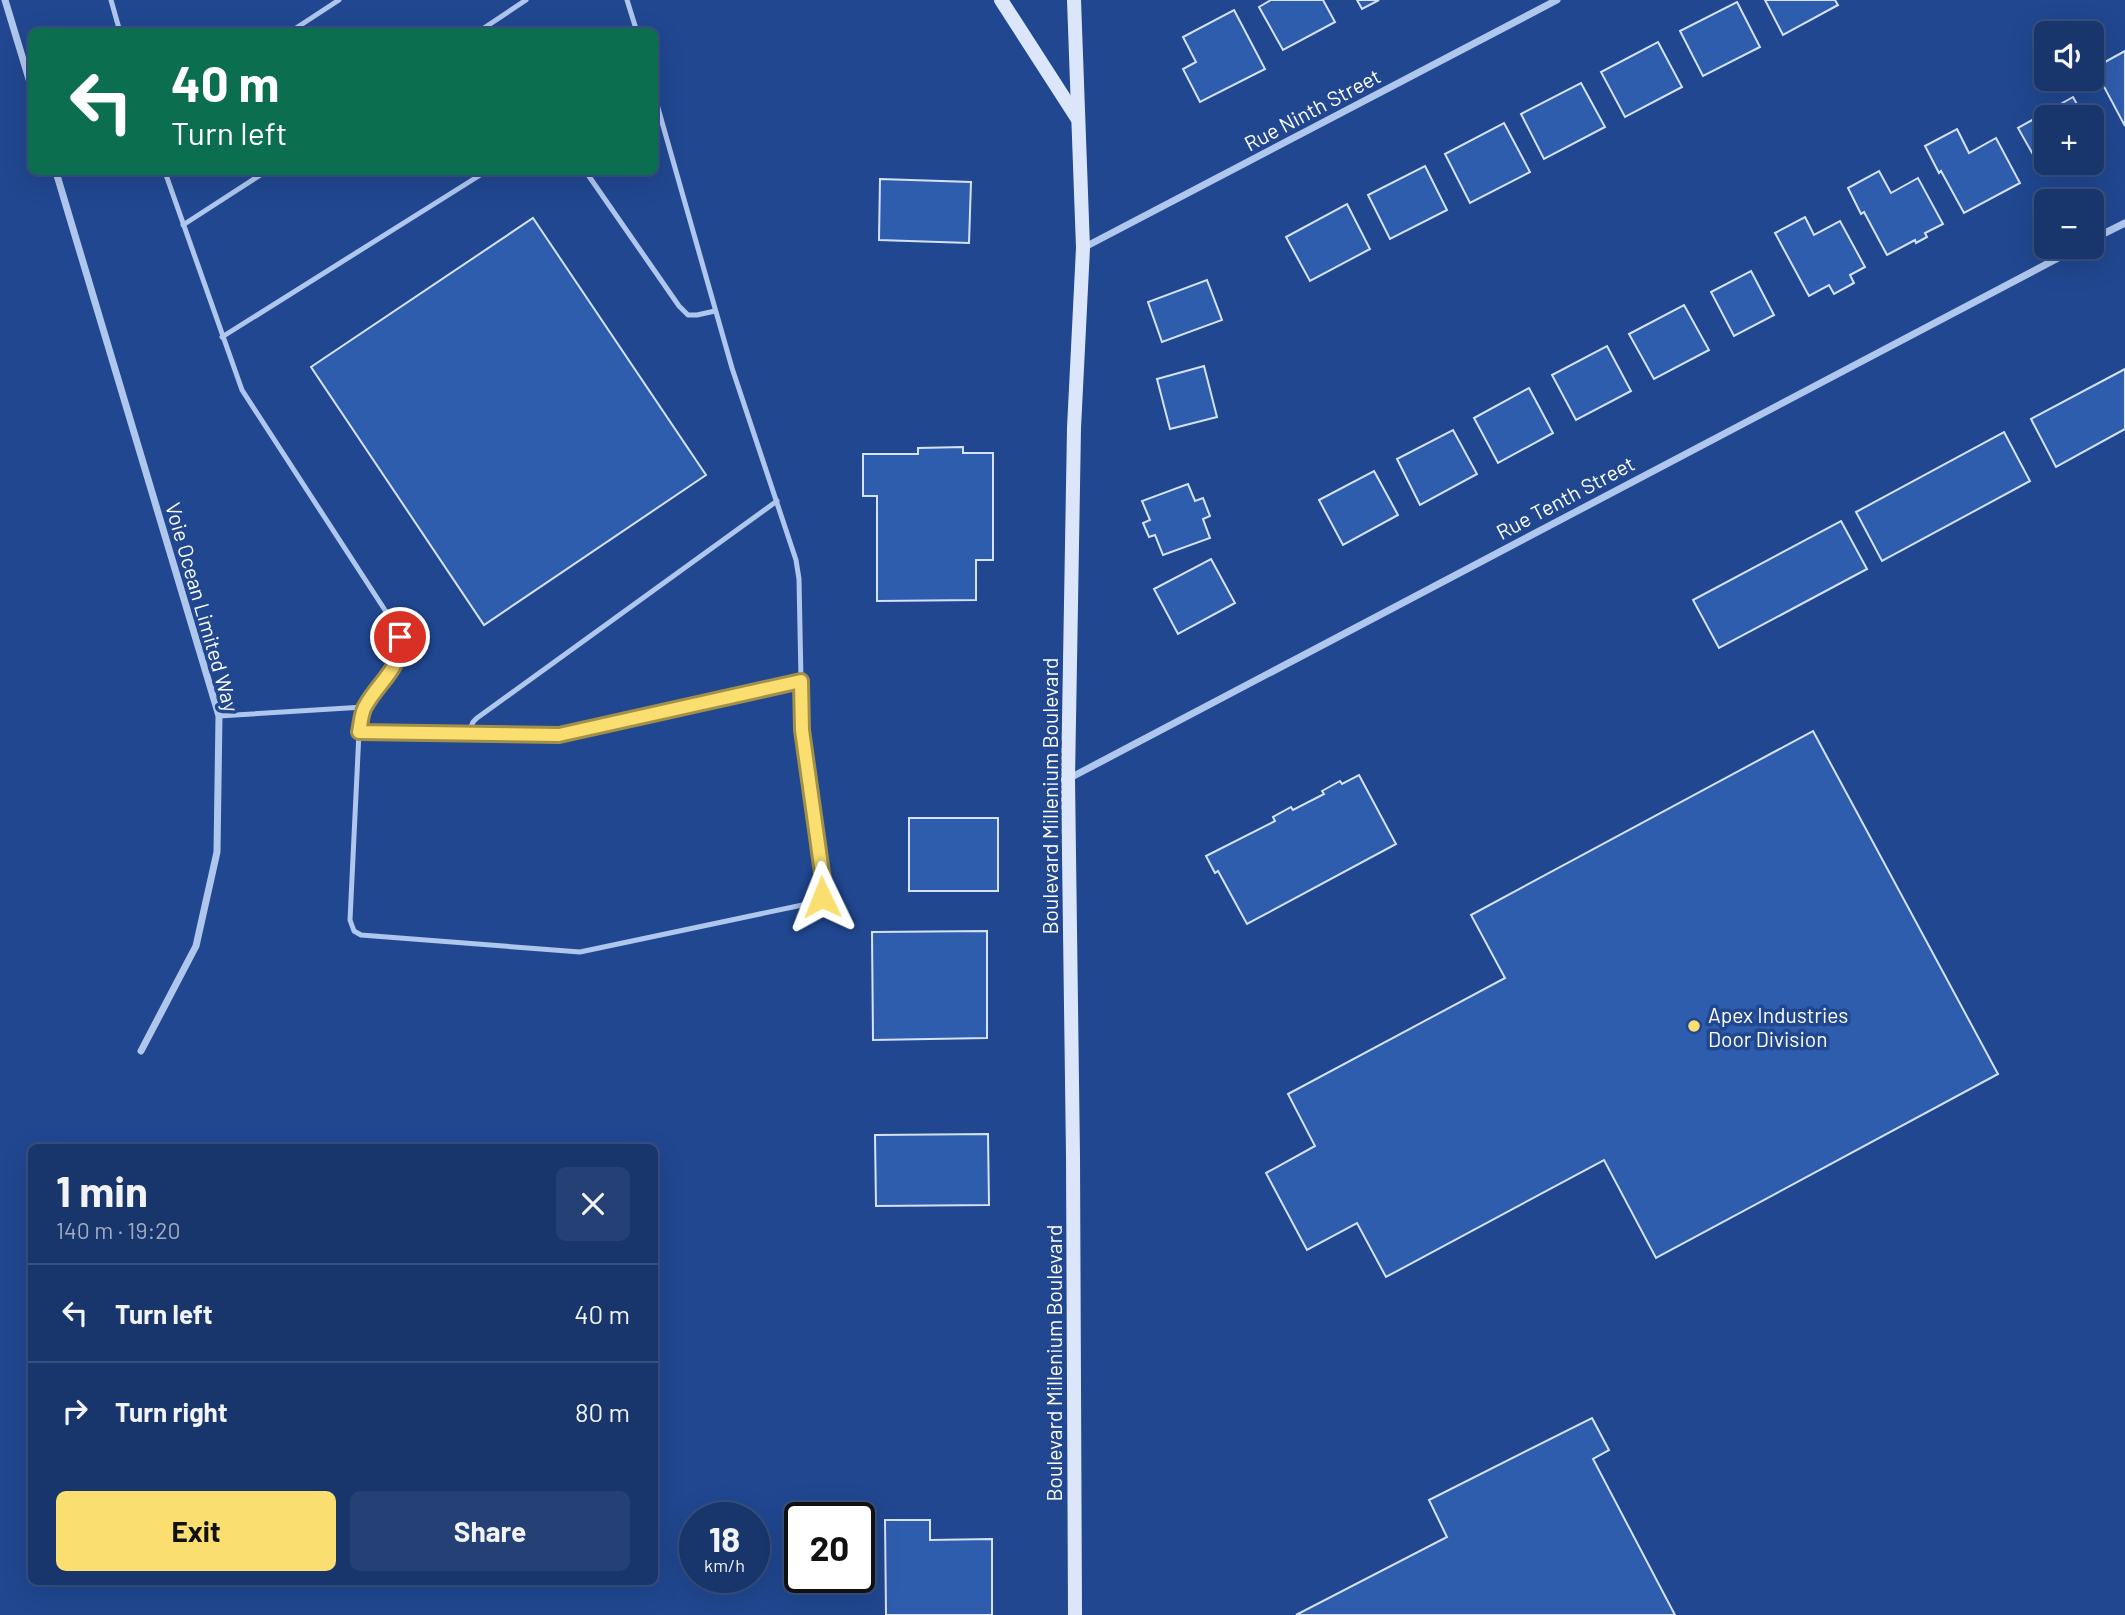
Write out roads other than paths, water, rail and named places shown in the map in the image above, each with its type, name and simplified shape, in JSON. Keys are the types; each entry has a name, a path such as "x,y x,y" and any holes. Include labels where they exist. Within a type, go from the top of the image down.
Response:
{"main road":[{"path":"1001,0 1078,119"},
{"name":"Boulevard Millenium Boulevard","path":"1074,0 1083,248 1074,428 1068,779 1075,1615"}],"street":[{"path":"5,0 28,76"},
{"name":"Rue Ninth Street","path":"1083,248 1557,0"},
{"name":"Voie Ocean Limited Way","path":"57,175 219,716 218,852 196,946 141,1051"},
{"path":"2104,234 2125,223"},
{"name":"Rue Tenth Street","path":"1068,779 2056,259"}],"lane":[{"path":"111,0 119,28"},
{"path":"296,28 339,0"},
{"path":"484,28 526,0"},
{"path":"627,0 636,28"},
{"path":"166,175 242,390 400,637 400,648 394,667 364,707 359,732 350,920 354,931 361,935 580,952 812,903 822,897 824,887 802,730 799,579 796,560 732,368 658,108"},
{"path":"183,225 260,175"},
{"path":"222,337 480,175"},
{"path":"588,175 679,306 688,315 715,311"},
{"path":"468,734 477,718 777,501"},
{"path":"359,732 547,736 569,734 801,681"},
{"path":"219,716 364,707"}],"place":[{"name":"Apex Industries Door Division","path":"1694,1026"}]}
